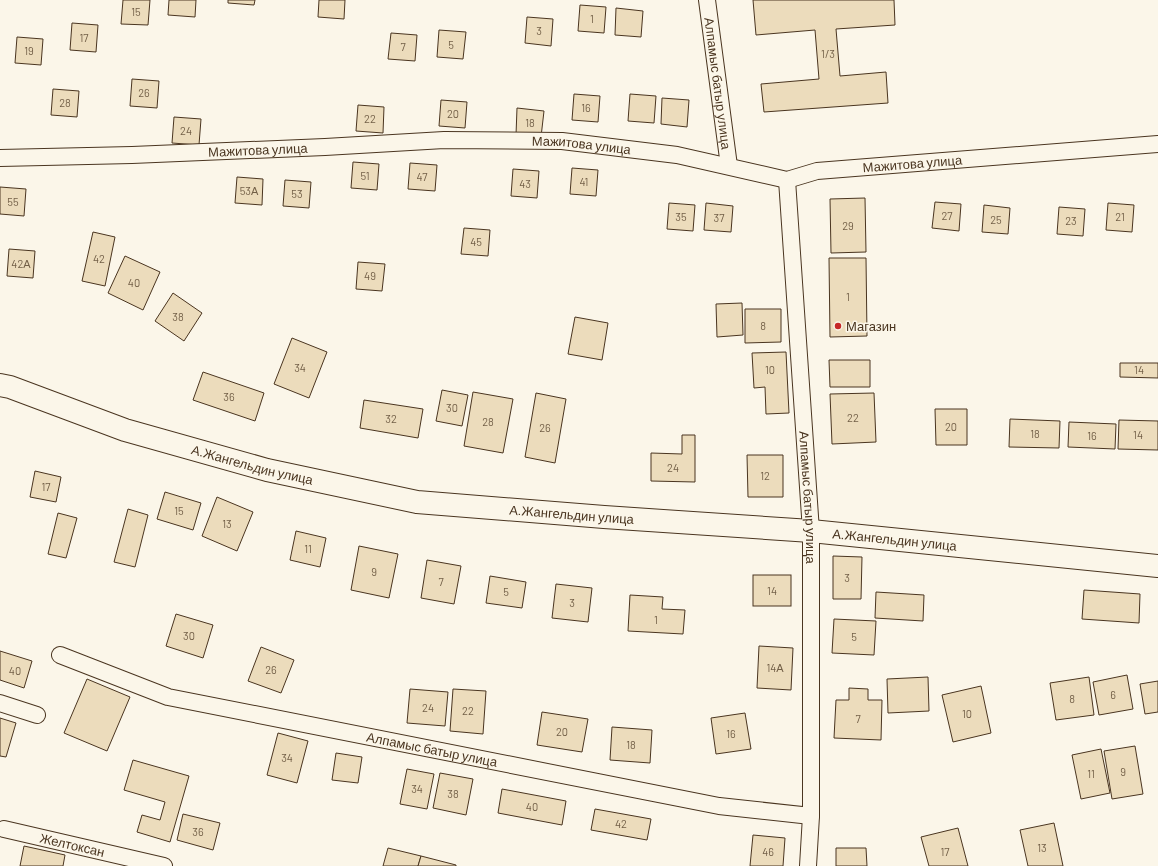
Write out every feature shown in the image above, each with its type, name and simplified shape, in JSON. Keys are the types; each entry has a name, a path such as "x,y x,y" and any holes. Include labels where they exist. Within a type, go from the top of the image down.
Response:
{"street":[{"name":"Алпамыс батыр улица","path":"707,0 728,166"},
{"name":"Мажитова улица","path":"0,158 155,154 444,140 555,141 677,155 787,180 817,171 1158,144"},
{"name":"Алпамыс батыр улица","path":"787,180 811,531 811,816 808,866"},
{"name":"А.Жангельдин улица","path":"0,385 10,387 125,430 267,470 417,502 604,517 811,531 1158,566"},
{"name":"Алпамыс батыр улица","path":"60,655 168,697 719,806 811,816"},
{"path":"0,703 37,715"},
{"name":"Желтоксан","path":"4,829 164,866"}],"building":[{"path":"123,0 150,0 148,25 121,24"},
{"path":"169,0 196,0 195,17 168,15"},
{"path":"228,0 255,0 254,5 228,3"},
{"path":"319,0 345,0 344,19 318,17"},
{"path":"753,0 894,0 895,25 836,29 840,76 886,72 888,103 764,112 761,84 819,79 815,30 756,35"},
{"path":"580,5 606,7 604,33 578,31"},
{"path":"616,8 643,11 641,37 615,35"},
{"path":"527,17 553,19 551,46 525,43"},
{"path":"72,23 98,25 96,52 70,50"},
{"path":"439,30 466,32 463,59 437,57"},
{"path":"391,33 417,35 415,61 388,59"},
{"path":"17,37 43,39 41,65 15,63"},
{"path":"132,79 159,81 157,108 130,106"},
{"path":"53,89 79,91 77,117 51,115"},
{"path":"574,94 600,96 598,122 572,120"},
{"path":"630,94 656,96 654,123 628,121"},
{"path":"662,98 689,100 687,127 661,124"},
{"path":"441,100 467,102 465,128 439,126"},
{"path":"358,105 384,107 383,133 356,131"},
{"path":"517,108 544,111 541,137 516,135"},
{"path":"174,117 201,119 199,145 172,143"},
{"path":"353,162 379,164 377,190 351,188"},
{"path":"410,163 437,165 435,191 408,189"},
{"path":"572,168 598,170 596,196 570,194"},
{"path":"513,169 539,171 537,198 511,196"},
{"path":"237,177 263,179 262,205 235,203"},
{"path":"285,180 311,182 309,208 283,206"},
{"path":"0,187 26,189 24,216 0,214"},
{"path":"865,198 866,252 831,253 830,199"},
{"path":"935,202 961,204 959,231 932,228"},
{"path":"669,203 695,205 693,231 667,229"},
{"path":"706,203 733,206 731,232 704,230"},
{"path":"1108,203 1134,205 1132,232 1106,230"},
{"path":"984,205 1010,208 1008,234 982,232"},
{"path":"1059,207 1085,209 1083,236 1057,234"},
{"path":"464,228 490,230 488,256 461,254"},
{"path":"93,232 115,237 105,286 82,281"},
{"path":"9,249 35,251 33,278 7,276"},
{"path":"125,256 160,272 143,310 108,293"},
{"path":"829,258 866,258 867,336 830,337"},
{"path":"358,262 385,264 382,291 356,289"},
{"path":"173,293 202,313 184,341 155,321"},
{"path":"742,303 743,335 717,337 716,304"},
{"path":"745,309 781,309 781,342 745,343"},
{"path":"575,317 608,323 602,360 568,354"},
{"path":"292,338 327,352 309,398 274,384"},
{"path":"786,352 789,413 766,414 765,387 754,388 752,353"},
{"path":"829,360 870,360 870,387 830,387"},
{"path":"1120,363 1158,363 1158,378 1120,377"},
{"path":"203,372 264,393 255,421 193,400"},
{"path":"442,390 468,395 462,426 436,421"},
{"path":"473,392 513,399 503,453 464,446"},
{"path":"536,393 566,399 555,463 525,457"},
{"path":"874,393 876,442 832,444 830,394"},
{"path":"364,400 423,409 418,438 360,428"},
{"path":"935,409 967,409 967,445 936,445"},
{"path":"1010,419 1060,421 1059,448 1009,447"},
{"path":"1119,420 1158,421 1158,450 1118,449"},
{"path":"1069,422 1116,424 1115,449 1068,447"},
{"path":"682,435 695,435 695,482 651,481 651,453 682,454"},
{"path":"747,455 783,455 783,497 748,497"},
{"path":"35,471 61,477 56,502 30,497"},
{"path":"165,492 201,503 193,530 157,519"},
{"path":"217,497 253,512 237,551 202,536"},
{"path":"128,509 148,515 135,567 114,562"},
{"path":"58,513 77,518 66,558 48,554"},
{"path":"296,531 326,538 320,567 290,560"},
{"path":"359,546 398,554 389,598 351,590"},
{"path":"833,556 862,557 861,599 833,599"},
{"path":"427,560 461,566 454,604 421,598"},
{"path":"753,575 791,575 791,606 753,606"},
{"path":"490,576 526,582 522,608 486,603"},
{"path":"556,584 592,588 588,622 552,618"},
{"path":"1084,590 1140,594 1139,623 1082,619"},
{"path":"876,592 924,595 923,621 875,618"},
{"path":"630,595 663,597 662,609 685,610 683,634 628,631"},
{"path":"176,614 213,625 203,658 166,646"},
{"path":"834,619 876,621 874,655 832,653"},
{"path":"759,646 793,648 791,690 757,688"},
{"path":"261,647 294,660 281,693 248,681"},
{"path":"0,651 32,661 24,688 0,680"},
{"path":"1127,675 1133,709 1099,715 1093,682"},
{"path":"928,677 929,711 888,713 887,679"},
{"path":"1089,677 1094,715 1056,720 1050,683"},
{"path":"87,679 130,697 107,751 64,733"},
{"path":"1158,681 1158,712 1145,714 1140,684"},
{"path":"981,686 991,733 953,742 942,695"},
{"path":"849,688 868,689 868,700 882,700 881,740 834,738 836,700 849,700"},
{"path":"410,689 448,692 445,726 407,723"},
{"path":"453,689 486,691 483,734 450,731"},
{"path":"542,712 588,719 582,752 537,745"},
{"path":"745,713 751,749 716,754 711,718"},
{"path":"0,718 16,723 6,757 0,756"},
{"path":"612,727 652,730 650,763 610,760"},
{"path":"278,733 308,741 297,783 267,775"},
{"path":"1135,746 1143,794 1112,799 1104,751"},
{"path":"1101,749 1110,793 1081,799 1072,755"},
{"path":"336,753 362,757 358,783 332,780"},
{"path":"133,760 189,776 170,842 137,832 142,815 160,820 165,802 124,790"},
{"path":"407,769 434,774 427,809 400,804"},
{"path":"440,773 473,779 466,815 433,808"},
{"path":"502,789 566,801 562,825 498,813"},
{"path":"595,809 651,819 647,840 591,830"},
{"path":"183,814 220,823 213,850 177,840"},
{"path":"1054,823 1063,866 1028,866 1020,830"},
{"path":"958,828 968,866 929,866 921,837"},
{"path":"753,835 785,838 783,866 750,866"},
{"path":"24,846 65,855 63,866 20,866"},
{"path":"388,848 421,856 418,866 383,866"},
{"path":"836,848 866,848 867,866 836,866"},
{"path":"421,856 456,865 456,866 418,866"}],"place":[{"name":"Магазин","path":"838,326"}]}
